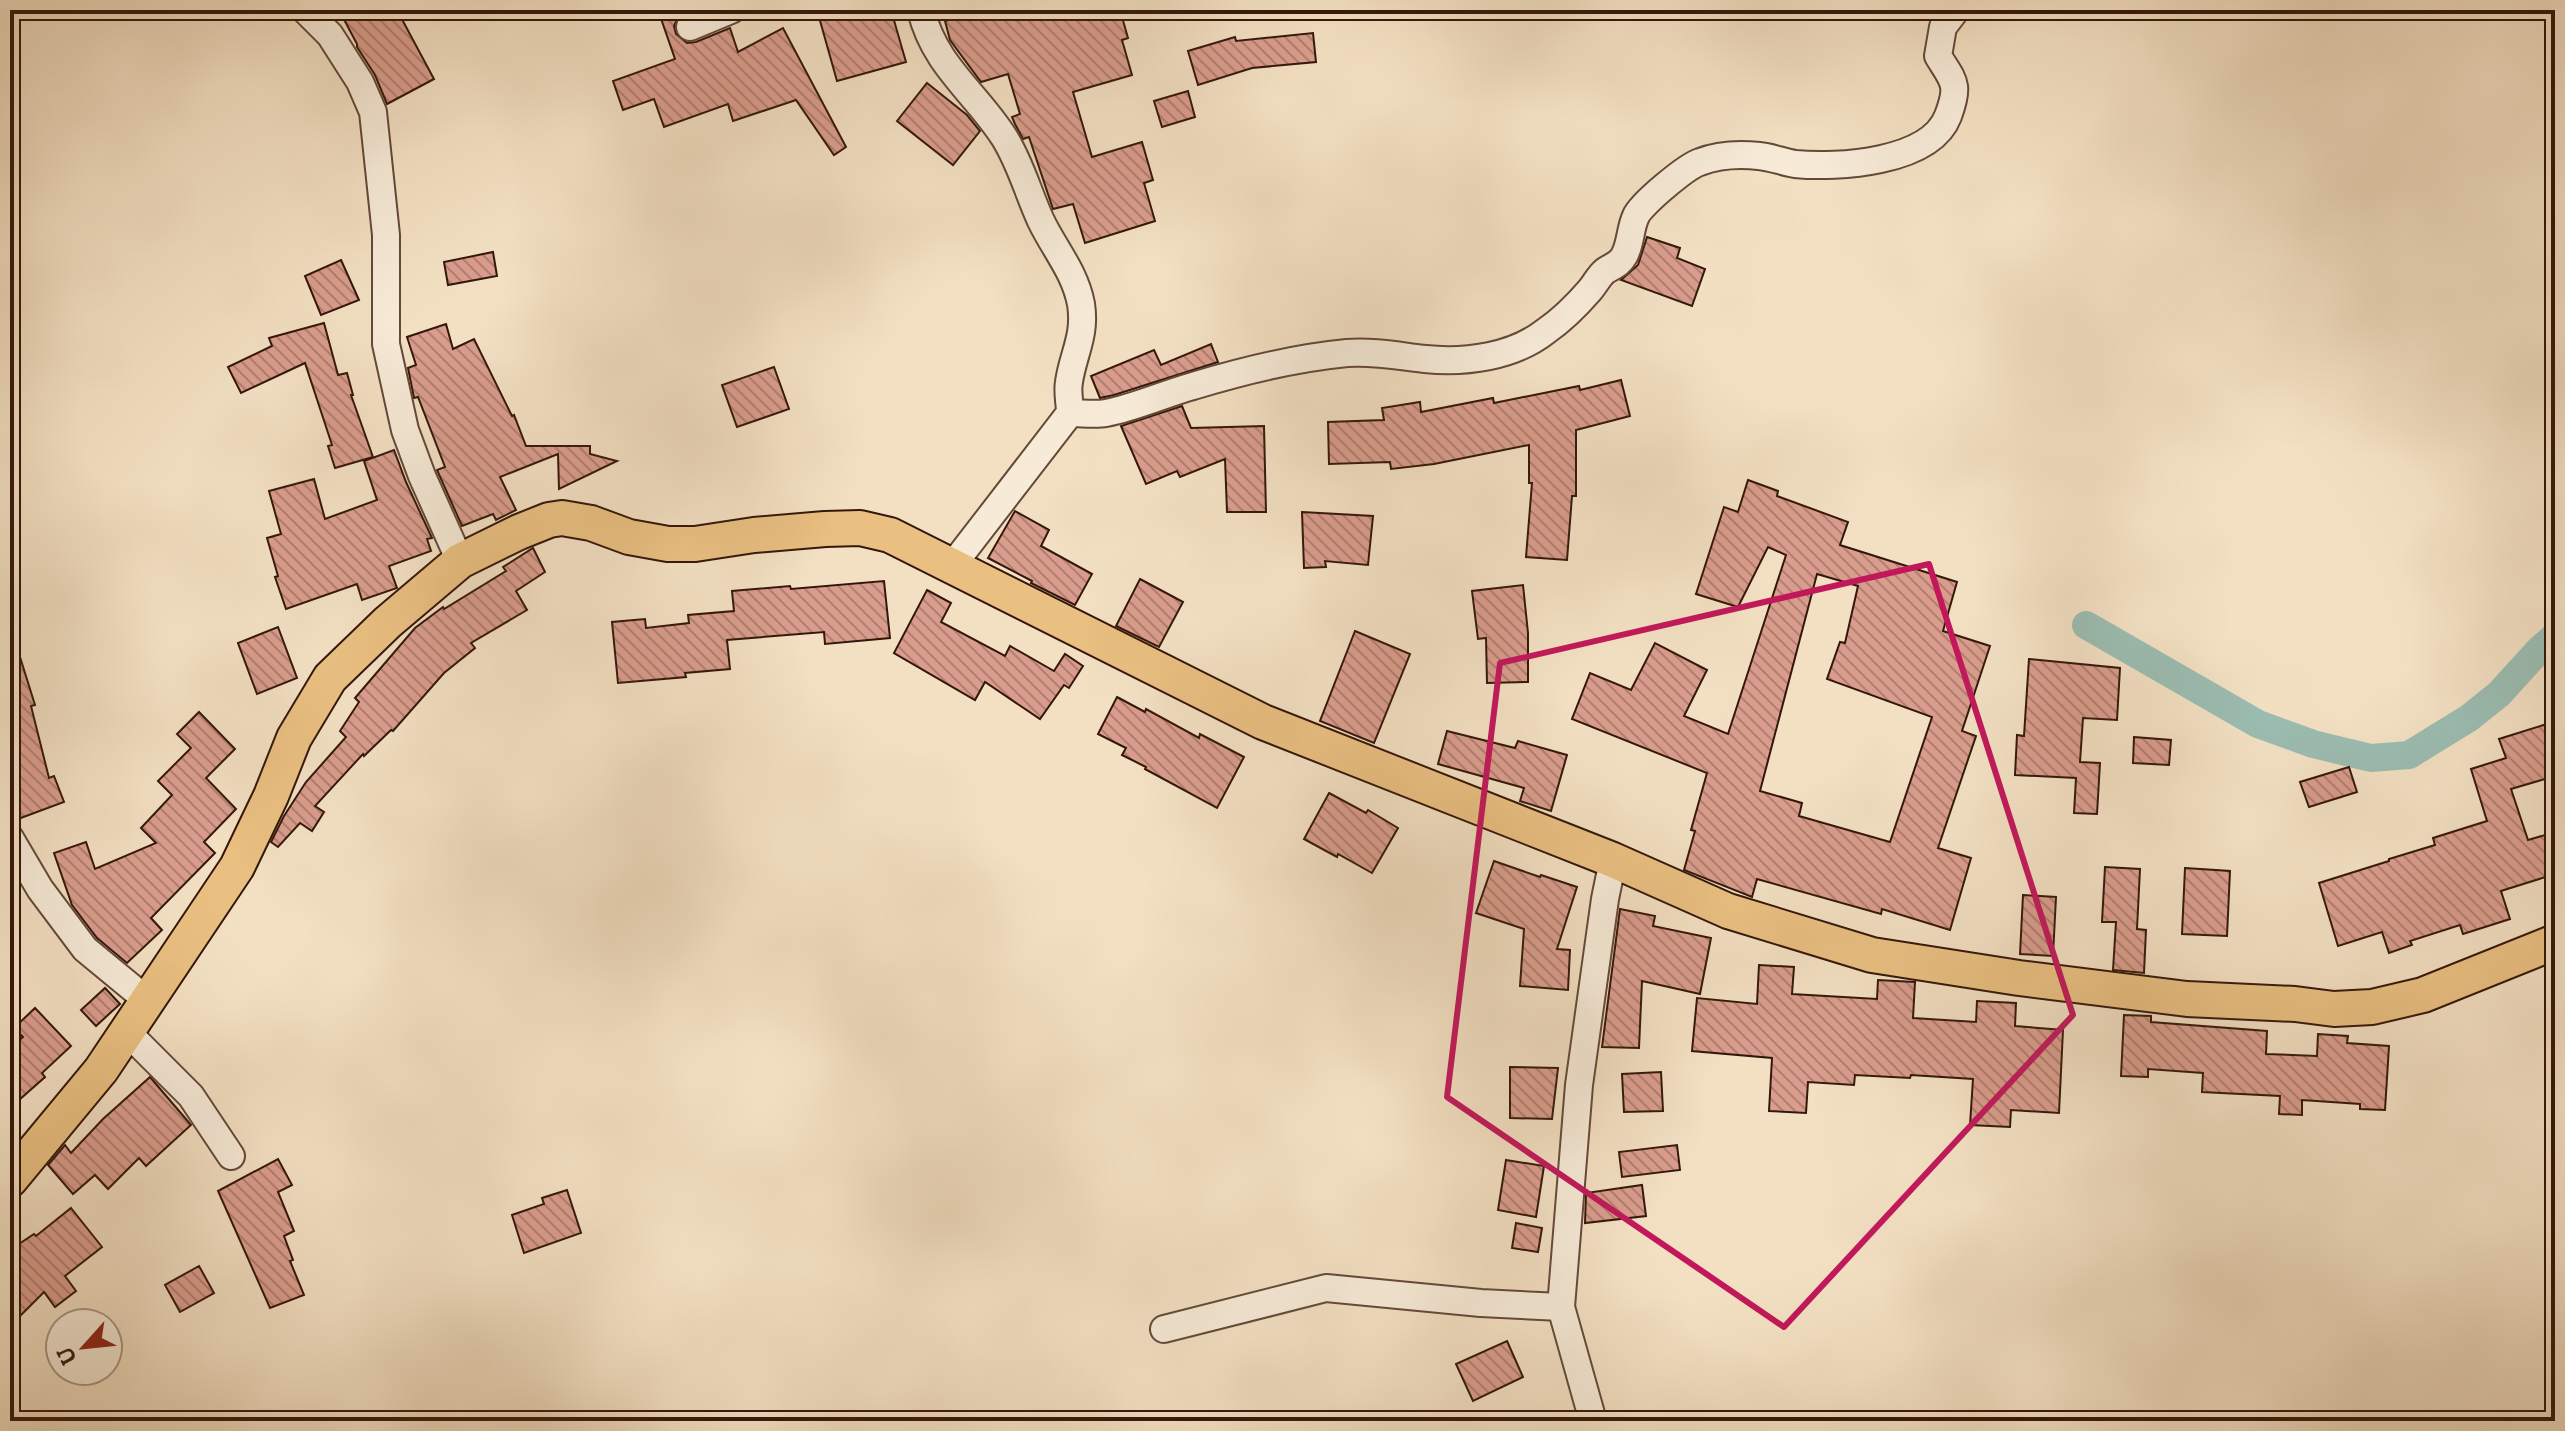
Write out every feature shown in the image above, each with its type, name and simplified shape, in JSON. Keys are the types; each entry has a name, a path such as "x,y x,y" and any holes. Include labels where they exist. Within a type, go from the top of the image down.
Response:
{"main road":[{"path":"10,1180 128,1033 237,867 271,796 294,738 330,678 388,622 460,561 519,532 562,518 591,523 629,537 668,544 860,528 890,535 1263,722 1613,860 1728,911 1872,955 2019,978 2187,999 2334,1009 2372,1007 2423,995 2555,942"}],"street":[{"path":"305,10 330,35 360,82 373,112 386,235 386,344 405,430 460,561"},
{"path":"690,27 731,10"},
{"path":"921,10 933,46 1003,136 1026,178 1041,222 1071,270 1081,305 1081,341 1069,383 1070,413 952,566"},
{"path":"1070,413 1104,413 1234,374 1346,353 1476,359 1523,346 1569,312 1605,271 1616,265 1624,256 1636,215 1644,204 1700,161 1735,155 1762,156 1798,164 1862,163 1899,153 1933,138 1946,121 1955,90 1951,73 1938,56 1943,27 1956,10"},
{"path":"10,838 40,889 85,949 148,1001"},
{"path":"1593,1421 1561,1307 1579,1085 1613,860"},
{"path":"128,1033 191,1096 231,1156"},
{"path":"1164,1329 1326,1288 1481,1303 1561,1307"}],"highlighted area":[{"path":"1929,564 2073,1015 1784,1327 1447,1097 1500,663"}],"building":[{"path":"339,10 397,10 434,79 387,104 375,75"},
{"path":"658,10 689,10 678,17 674,26 676,34 687,43 730,28 738,52 783,28 846,147 834,155 796,100 733,121 728,104 664,127 654,99 623,110 613,81 675,59"},
{"path":"817,10 891,10 906,62 837,81"},
{"path":"981,10 1120,10 1128,38 1122,40 1132,75 1073,92 1092,157 1142,142 1153,180 1144,183 1155,221 1085,243 1073,204 1053,209 1029,137 1023,139 1012,117 1020,114 1008,74 981,82 950,40 945,21"},
{"path":"1313,33 1316,62 1252,68 1198,85 1188,51 1235,37 1236,41"},
{"path":"927,83 967,115 980,131 953,165 897,121"},
{"path":"1188,91 1195,117 1162,127 1154,101"},
{"path":"1647,237 1680,248 1677,258 1705,269 1692,306 1621,280 1638,265"},
{"path":"493,252 497,276 448,285 444,262"},
{"path":"341,260 359,300 321,315 305,276"},
{"path":"324,323 338,375 347,373 351,395 373,457 335,468 328,446 332,445 305,363 241,393 228,367 272,346 269,338"},
{"path":"446,324 453,349 474,339 514,415 526,446 590,446 590,454 617,461 559,489 558,454 500,477 516,510 496,520 493,514 462,526 437,470 445,467 418,397 414,398 408,368 416,365 407,337"},
{"path":"1211,344 1218,362 1114,395 1100,398 1091,376 1154,350 1161,365"},
{"path":"774,367 789,409 737,427 722,385"},
{"path":"1621,380 1630,416 1576,430 1576,496 1572,496 1567,560 1526,557 1532,483 1529,483 1529,445 1434,464 1391,469 1390,462 1329,464 1328,422 1384,420 1382,408 1420,402 1421,412 1493,398 1494,403 1579,386 1580,390"},
{"path":"1182,406 1191,428 1264,426 1266,512 1227,512 1225,459 1180,477 1177,471 1146,484 1121,426"},
{"path":"394,450 432,538 427,539 431,551 389,566 397,588 362,600 357,584 286,609 267,538 281,534 269,491 314,479 325,519 377,500 364,461"},
{"path":"1748,480 1778,491 1777,496 1848,522 1840,545 1957,582 1943,631 1990,646 1962,731 1976,736 1938,848 1971,858 1950,930 1882,909 1881,914 1757,879 1752,897 1684,870 1695,831 1691,830 1707,773 1572,719 1590,673 1631,690 1655,643 1707,670 1684,716 1728,734 1786,555 1768,547 1738,607 1696,594 1724,507 1738,512","holes":["1817,574 1858,586 1845,643 1840,642 1827,679 1932,717 1890,842 1799,816 1802,803 1760,791"]},
{"path":"1015,511 1049,530 1041,546 1092,574 1075,605 988,558"},
{"path":"1302,512 1373,516 1368,565 1325,561 1326,567 1304,568"},
{"path":"533,548 545,572 516,591 527,610 471,643 475,648 444,673 393,731 363,754 315,806 324,812 312,831 300,823 278,847 271,842 306,782 346,737 340,731 359,702 355,698 415,628 443,607 506,571 503,567"},
{"path":"1140,579 1183,602 1159,647 1116,626"},
{"path":"884,581 890,638 825,644 824,632 727,640 730,669 685,673 686,677 618,683 612,622 645,619 646,628 689,623 688,615 734,611 732,591"},
{"path":"1523,585 1528,633 1528,682 1487,683 1486,638 1478,639 1472,591"},
{"path":"927,590 951,603 941,622 1005,656 1010,646 1054,671 1065,654 1083,666 1069,688 1064,685 1040,719 985,682 975,700 894,653"},
{"path":"278,627 297,678 257,694 238,643"},
{"path":"1355,631 1410,654 1374,743 1320,721"},
{"path":"15,641 35,705 31,706 49,778 54,776 64,802 10,822 10,642"},
{"path":"2029,659 2120,668 2117,720 2083,718 2080,762 2100,763 2097,814 2074,813 2076,778 2015,775 2017,735 2024,736"},
{"path":"1117,697 1244,757 1217,808 1122,755 1126,748 1098,734"},
{"path":"199,712 235,749 206,778 236,809 204,842 215,853 151,918 162,930 127,963 97,938 72,905 54,853 86,842 95,869 156,843 141,828 172,795 158,781 191,748 177,734"},
{"path":"2550,723 2555,739 2555,776 2511,789 2528,840 2555,832 2555,874 2501,891 2510,919 2463,934 2460,925 2410,941 2412,945 2389,953 2382,932 2338,946 2319,883 2435,845 2433,838 2487,821 2471,769 2506,758 2499,739"},
{"path":"1447,731 1515,748 1518,741 1567,755 1551,811 1520,801 1524,788 1438,764"},
{"path":"2134,737 2171,740 2169,765 2133,763"},
{"path":"2349,767 2357,792 2309,807 2300,782"},
{"path":"1329,793 1366,813 1368,810 1398,828 1372,873 1304,839"},
{"path":"1494,861 1577,887 1557,949 1570,950 1568,990 1520,986 1524,929 1476,913"},
{"path":"2105,867 2140,869 2137,929 2146,930 2144,973 2113,970 2116,922 2102,922"},
{"path":"2185,868 2230,871 2227,936 2182,934"},
{"path":"2023,895 2056,897 2053,956 2020,954"},
{"path":"1620,909 1655,916 1653,926 1711,938 1700,994 1642,981 1639,1048 1602,1047"},
{"path":"1759,965 1794,967 1792,994 1877,999 1878,980 1915,982 1913,1018 1976,1022 1977,1001 2016,1003 2015,1026 2063,1030 2059,1113 2011,1110 2010,1127 1970,1125 1973,1079 1911,1075 1910,1078 1855,1075 1854,1085 1808,1082 1806,1113 1769,1111 1772,1058 1692,1051 1697,998 1757,1004"},
{"path":"105,988 120,1004 96,1026 81,1010"},
{"path":"35,1008 71,1046 42,1073 45,1077 10,1108 10,1048 23,1037 14,1028"},
{"path":"2124,1015 2151,1016 2151,1022 2267,1031 2266,1054 2317,1056 2318,1034 2348,1036 2347,1043 2389,1046 2385,1110 2360,1109 2360,1104 2302,1100 2302,1115 2279,1114 2280,1096 2202,1092 2203,1073 2148,1069 2148,1077 2121,1076"},
{"path":"1510,1067 1558,1068 1552,1119 1510,1118"},
{"path":"1661,1072 1663,1111 1624,1112 1622,1074"},
{"path":"150,1077 191,1125 146,1166 139,1158 108,1189 95,1175 73,1194 48,1165 65,1145 71,1153"},
{"path":"1677,1145 1680,1170 1622,1177 1619,1152"},
{"path":"278,1159 292,1185 278,1192 294,1231 284,1236 304,1295 270,1308 218,1191"},
{"path":"1506,1160 1544,1166 1536,1217 1498,1210"},
{"path":"1642,1185 1646,1216 1585,1223 1586,1193"},
{"path":"567,1190 581,1233 524,1253 512,1215 544,1204 542,1198"},
{"path":"71,1208 102,1247 65,1276 76,1291 55,1307 44,1292 10,1326 10,1250 34,1234 36,1236"},
{"path":"1516,1223 1542,1228 1538,1252 1512,1248"},
{"path":"199,1266 214,1293 180,1312 165,1285"},
{"path":"1507,1341 1523,1377 1473,1401 1456,1364"}],"waterway":[{"path":"2086,625 2258,724 2313,744 2371,758 2409,755 2469,718 2499,694 2555,636"}]}
